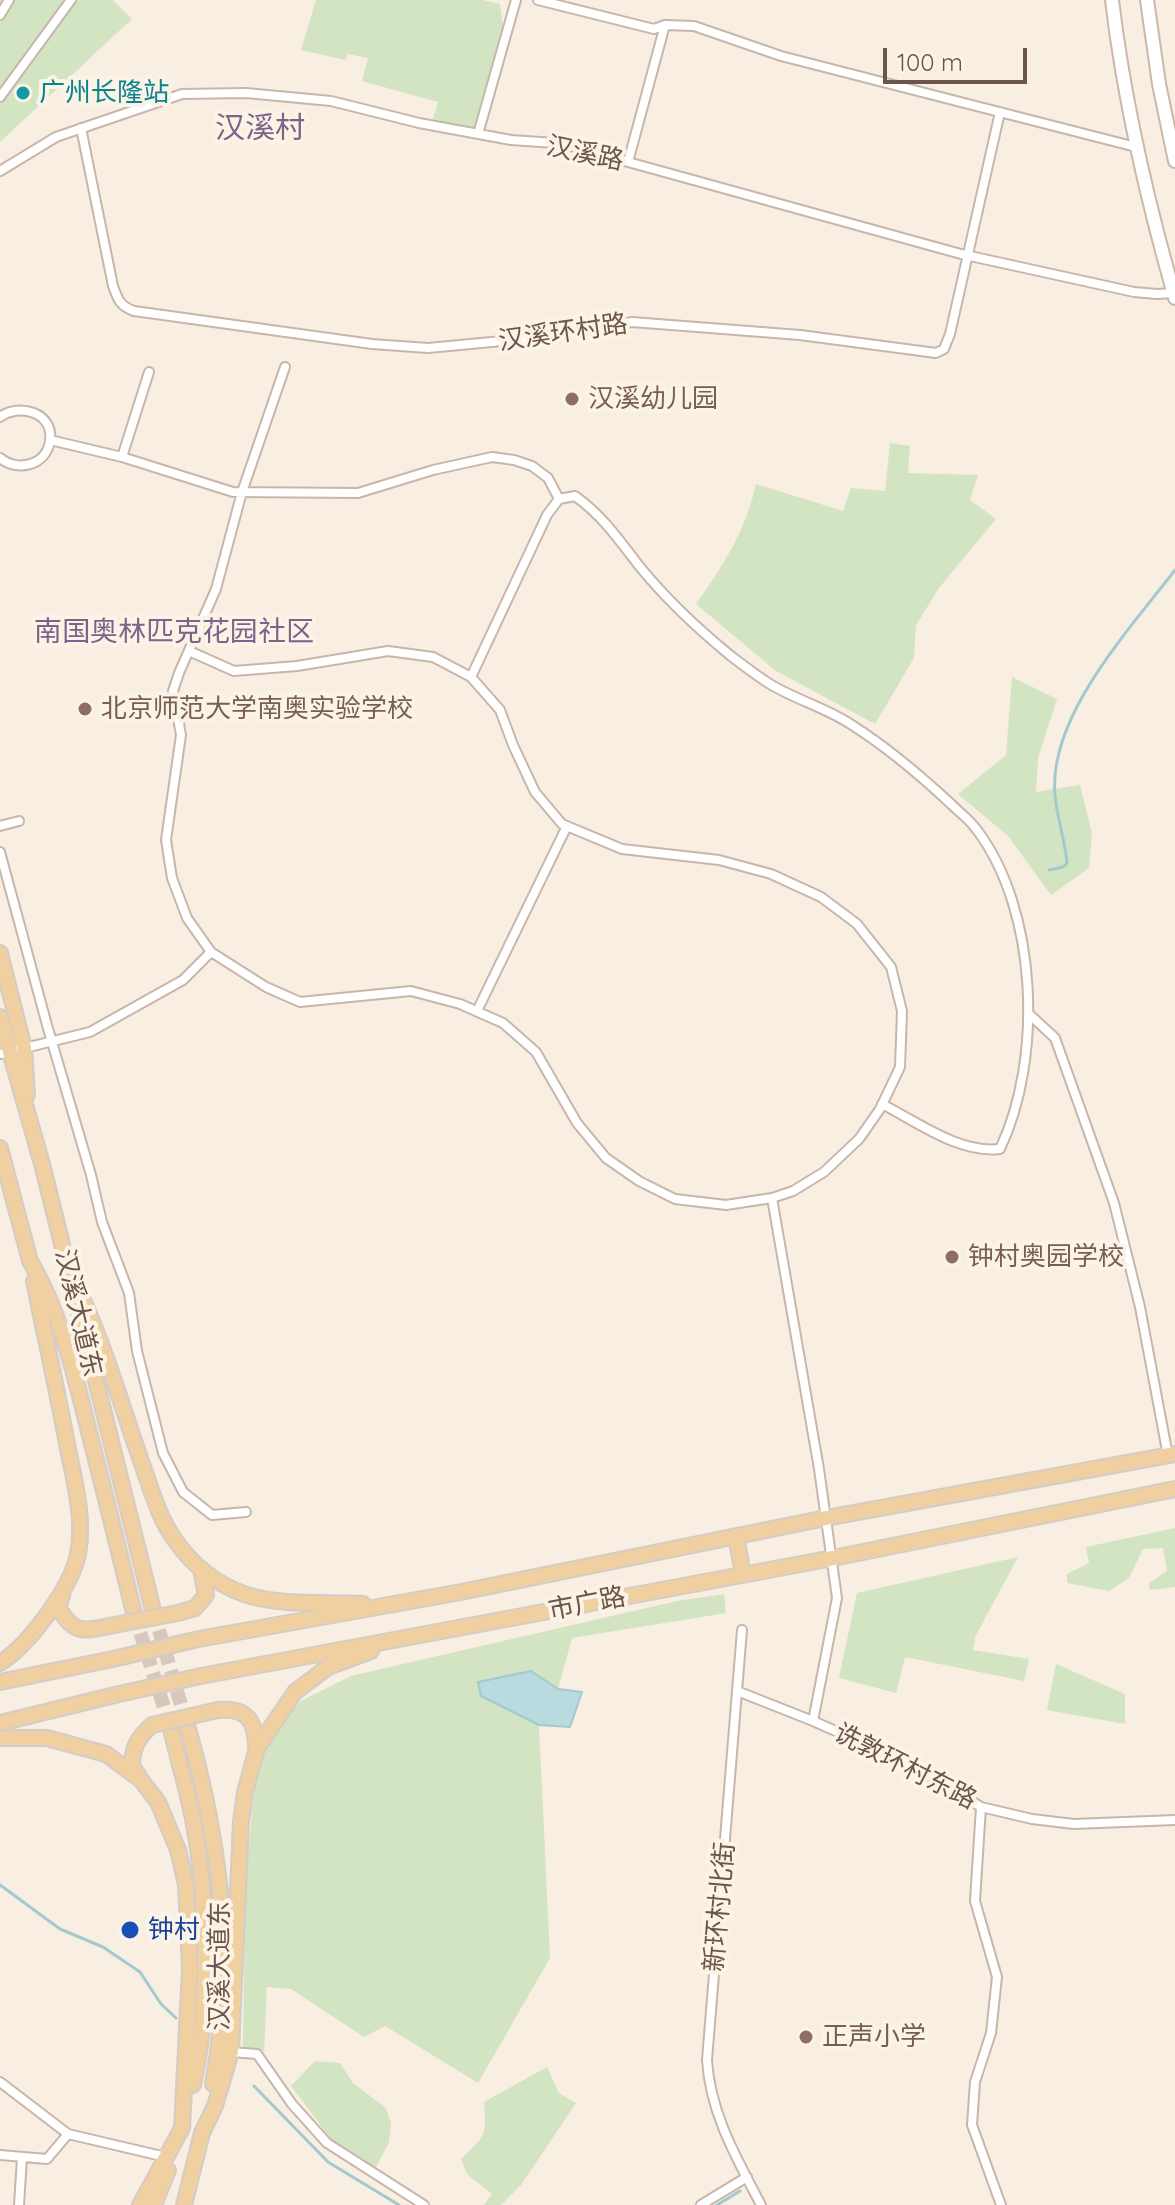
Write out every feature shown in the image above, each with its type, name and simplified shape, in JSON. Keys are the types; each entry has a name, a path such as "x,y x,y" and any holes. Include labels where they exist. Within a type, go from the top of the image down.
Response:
{"main road":[{"path":"0,953 24,1048 28,1115"},
{"name":"汉溪大道东","path":"0,1017 4,1053 28,1115 153,1610"},
{"name":"汉溪大道东","path":"0,1148 30,1261 59,1324 83,1406 134,1613"},
{"path":"30,1261 77,1494 79,1548 58,1608 78,1630 178,1613 195,1608 206,1595 201,1570"},
{"path":"66,1261 98,1330 155,1503 175,1540 201,1570 248,1595 275,1600 388,1606"},
{"name":"市广路","path":"0,1682 199,1639 388,1606 826,1518 1172,1455"},
{"name":"市广路","path":"0,1723 201,1676 833,1558 1175,1489"},
{"path":"736,1536 743,1575"},
{"path":"0,1663 42,1622 63,1592"},
{"path":"256,1750 295,1692 328,1667 409,1637"},
{"path":"140,2205 182,2128 190,2012 186,1885 166,1818 132,1767 132,1758 136,1742 152,1725 232,1709 246,1715 256,1733 256,1750 241,1822 231,2052 215,2106 202,2133 184,2205"},
{"name":"汉溪大道东","path":"175,2205 202,2133 219,2051 224,1939 221,1887 210,1814 187,1725"},
{"name":"汉溪大道东","path":"154,2205 182,2128 195,2074 203,2017 202,1908 193,1820 171,1729"},
{"path":"0,1738 47,1738 106,1754 143,1782"}],"street":[{"path":"0,15 9,0"},
{"path":"0,97 71,0"},
{"path":"478,134 516,0"},
{"path":"538,0 654,29 665,25 694,26 781,56 1136,147"},
{"path":"1112,0 1136,147 1175,295"},
{"path":"1147,0 1159,84 1175,161"},
{"path":"628,162 665,25"},
{"name":"汉溪路","path":"0,171 37,146 182,94 246,93 331,101 478,134 579,147 968,255 1134,292 1175,295"},
{"name":"汉溪环村路","path":"81,128 113,286 118,301 134,311 372,344 428,348 513,340 632,322 800,335 936,353 944,349 950,334 1000,112"},
{"path":"189,651 234,671 297,666 388,651 433,657 471,677 500,710 535,792 562,824 622,849 719,860 771,874 821,897 857,924 891,967 902,1011 900,1067 882,1104 859,1139 824,1172 793,1191 772,1198 726,1205 675,1199 639,1181 606,1158 577,1123 536,1052 503,1023 460,1004 411,991 300,1002 266,987 211,952 187,918 172,878 166,840 181,735 173,691 189,651 216,589 242,492 285,367"},
{"path":"122,457 149,372"},
{"path":"0,417 16,409 35,413 47,427 50,440 44,454 29,465 10,465 0,458"},
{"path":"50,440 122,457 233,492 358,493 433,470 492,457 532,466 548,478 559,499"},
{"path":"471,677 547,515 559,499 575,496 596,511 679,610 731,656 771,685 850,723 913,768 976,829 1003,873 1025,955 1029,1014 1023,1081 1009,1131 1000,1149 984,1151 955,1141 882,1104"},
{"path":"0,826 19,821"},
{"path":"477,1011 567,826"},
{"path":"0,852 102,1222 129,1293 137,1351 163,1453 183,1492 212,1515 246,1512"},
{"path":"4,1053 90,1032 183,980 211,952"},
{"path":"1029,1014 1055,1038 1114,1203 1172,1455"},
{"path":"772,1198 833,1558 837,1598 813,1721"},
{"name":"新环村北街","path":"742,1630 707,2060 716,2112 761,2205"},
{"name":"诜敦环村东路","path":"737,1691 910,1764 981,1807 1032,1819 1074,1824 1175,1820"},
{"path":"981,1807 975,1901 997,1977 991,2033 975,2082 972,2125 1001,2205"},
{"path":"231,2052 257,2054 292,2104 327,2143 424,2205"},
{"path":"0,2082 68,2134 166,2157"},
{"path":"0,2155 47,2159 68,2134"},
{"path":"19,2205 22,2158"},
{"path":"701,2205 747,2177"}],"green space":[{"name":"广州长隆站","path":"0,0 113,0 132,19 0,142"},
{"path":"316,0 482,0 500,4 503,26 473,129 433,119 438,102 362,81 368,58 348,54 345,60 301,50"},
{"path":"890,443 910,446 908,473 978,475 970,500 996,519 939,588 916,625 914,658 875,724 776,671 696,604 732,547 746,517 756,484 843,511 851,488 885,491"},
{"path":"1012,677 1057,699 1038,758 1036,792 1080,785 1092,833 1089,868 1051,895 1008,836 958,794 1006,755"},
{"path":"1175,1528 1175,1587 1150,1590 1149,1583 1167,1571 1163,1548 1143,1549 1129,1578 1109,1591 1067,1583 1067,1574 1089,1563 1086,1547"},
{"path":"1018,1557 975,1637 973,1650 1029,1659 1024,1681 905,1657 896,1693 839,1678 857,1593"},
{"path":"724,1594 726,1613 572,1638 558,1689 531,1671 481,1696 539,1725 550,1958 478,2083 385,2026 364,2037 291,1989 267,1987 264,2051 243,2050 245,1894 254,1788 264,1753 280,1725 301,1701 351,1676 677,1601"},
{"path":"1056,1664 1125,1694 1125,1724 1047,1710"},
{"path":"315,2061 340,2063 353,2083 386,2108 391,2123 389,2142 376,2167 331,2139 291,2086"},
{"path":"547,2067 559,2093 576,2103 521,2185 501,2205 484,2205 492,2194 467,2174 461,2159 483,2135 484,2102"}],"water":[{"path":"531,1671 558,1689 582,1692 570,1727 539,1725 481,1696 478,1682"}],"waterway":[{"path":"1049,870 1067,863 1055,795 1056,765 1064,735 1078,705 1115,646 1175,570"},
{"path":"0,1885 60,1929 103,1947 140,1972 161,2004 176,2018"},
{"path":"254,2086 328,2162 399,2205"},
{"path":"717,2205 740,2191"}],"tunnel":[{"path":"153,1610 187,1725"},
{"path":"134,1613 171,1729"}],"place":[{"name":"广州长隆站","path":"23,93"},
{"name":"汉溪幼儿园","path":"572,399"},
{"name":"北京师范大学南奥实验学校","path":"85,709"},
{"name":"钟村奥园学校","path":"952,1257"},
{"name":"钟村","path":"130,1930"},
{"name":"正声小学","path":"806,2037"}],"district":[{"name":"汉溪村","path":"260,129"},
{"name":"南国奥林匹克花园社区","path":"174,633"}]}
